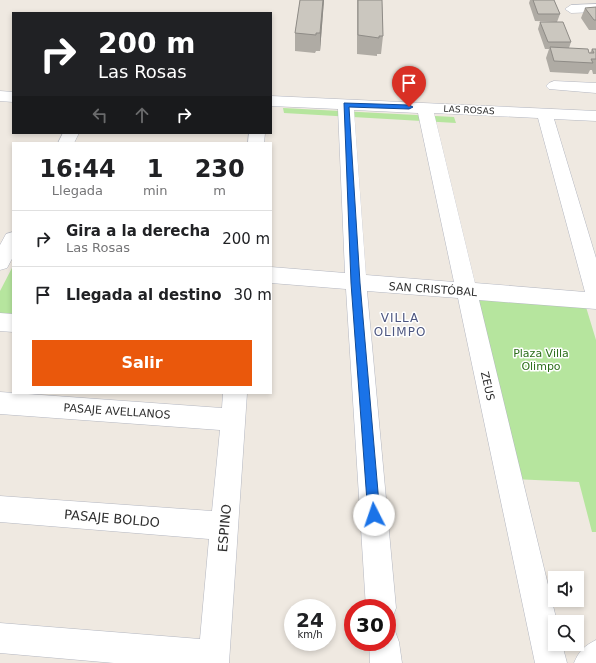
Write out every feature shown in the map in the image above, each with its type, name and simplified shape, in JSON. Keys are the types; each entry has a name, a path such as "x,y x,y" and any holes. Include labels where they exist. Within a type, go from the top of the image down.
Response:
{"street":[{"path":"571,9 596,8"},
{"path":"554,86 596,88"},
{"path":"0,96 12,97"},
{"name":"LAS ROSAS","path":"272,101 596,116"},
{"path":"346,104 356,283 380,599"},
{"name":"ZEUS","path":"425,108 551,663"},
{"path":"545,114 596,293"},
{"path":"5,261 12,242"},
{"name":"SAN CRISTÓBAL","path":"272,276 596,301"},
{"path":"0,322 12,323"},
{"name":"ESPINO","path":"213,660 236,394"},
{"name":"PASAJE AVELLANOS","path":"0,403 233,420"},
{"name":"PASAJE BOLDO","path":"0,509 224,526"},
{"path":"0,638 213,660"},
{"path":"385,651 386,663"},
{"path":"590,663 596,656"}],"green space":[{"path":"283,108 454,117 456,123 284,113"},
{"path":"12,268 12,317 0,316 0,291"},
{"name":"Plaza Villa Olimpo","path":"470,298 586,307 596,340 596,532 592,532 579,482 513,479"}],"building":[{"path":"300,0 323,0 320,33 316,33 316,35 295,33"},
{"path":"358,0 382,0 383,36 379,36 379,38 358,35"},
{"path":"533,0 554,0 560,14 538,14"},
{"path":"596,7 596,20 594,20 585,8"},
{"path":"540,22 563,22 571,42 548,42"},
{"path":"550,47 588,49 589,53 594,53 592,49 596,49 596,59 591,59 593,63 554,61"}],"district":[{"name":"VILLA OLIMPO","path":"400,325"}],"route":[{"path":"374,515 356,283 346,104 409,107"}]}
